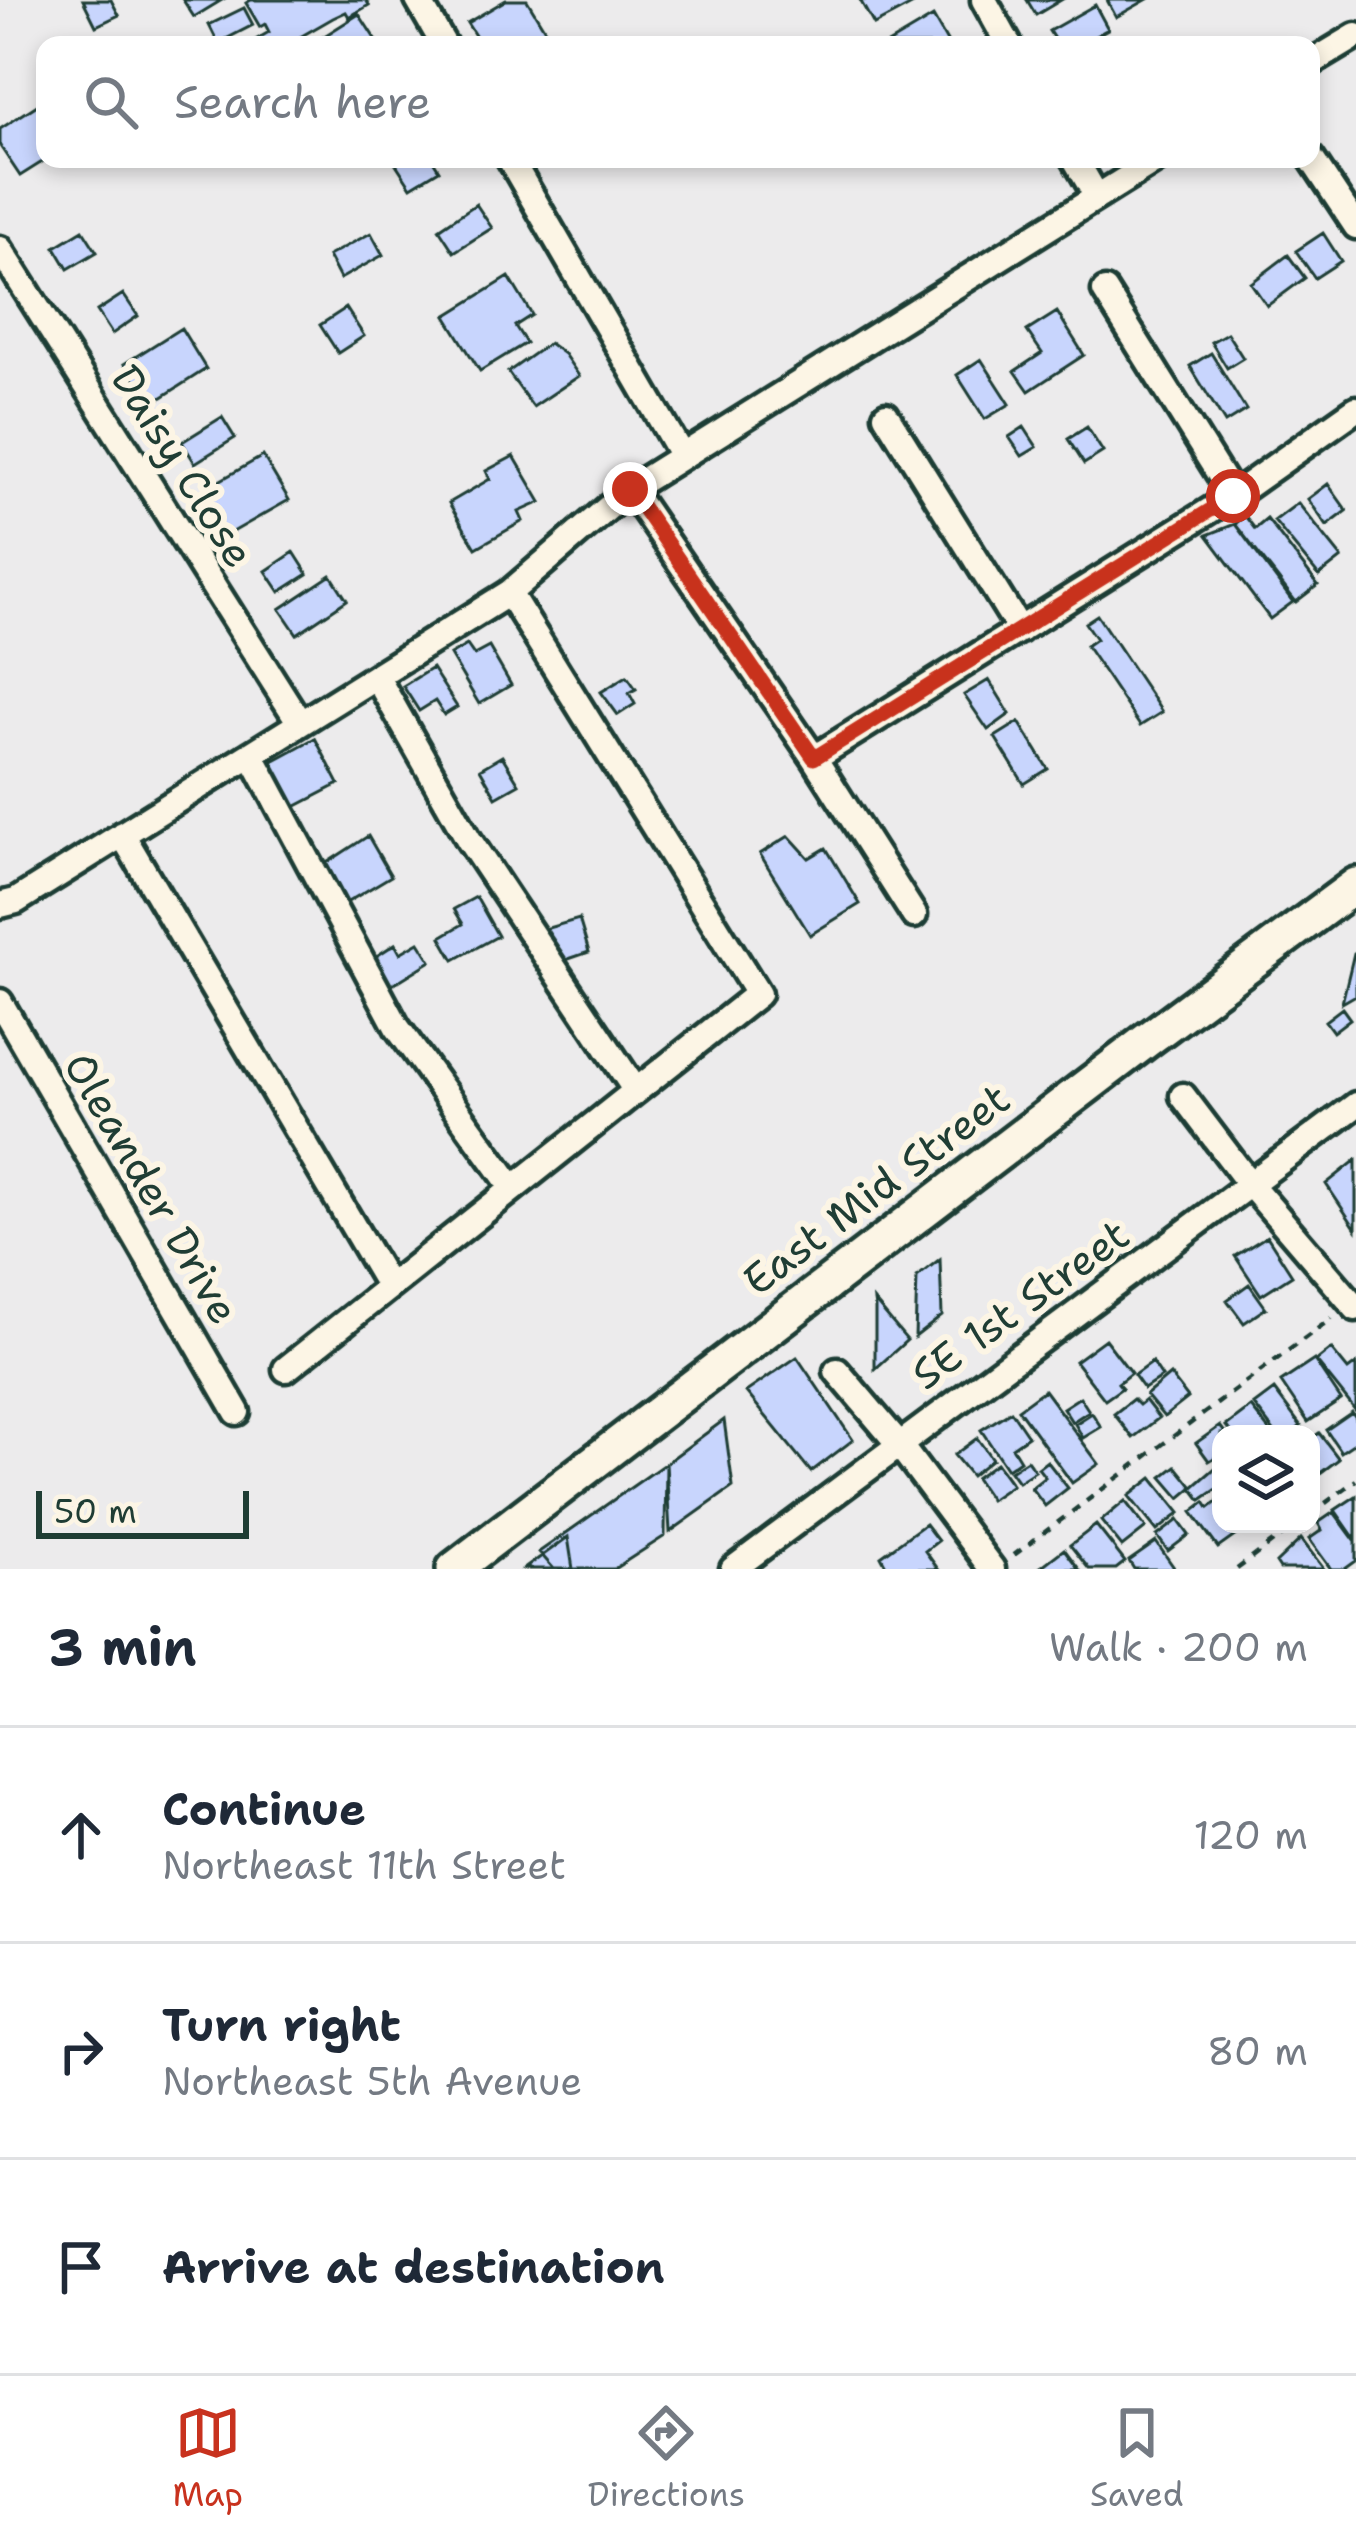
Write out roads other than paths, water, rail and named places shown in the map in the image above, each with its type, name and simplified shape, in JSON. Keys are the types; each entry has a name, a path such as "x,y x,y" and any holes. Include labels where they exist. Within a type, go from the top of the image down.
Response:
{"street":[{"path":"418,0 439,36"},
{"path":"984,0 1005,36"},
{"path":"1320,58 1356,36"},
{"path":"515,168 682,456"},
{"path":"1080,168 1097,197"},
{"path":"0,905 16,901 509,593 630,489 1143,168"},
{"path":"1318,168 1356,226"},
{"name":"Daisy Close","path":"0,249 300,723"},
{"path":"1105,292 1233,496"},
{"path":"814,758 1233,496 1356,409"},
{"path":"886,415 1020,630"},
{"path":"630,489 814,758 914,915"},
{"path":"286,1369 758,994 509,593"},
{"path":"376,676 469,841 636,1091"},
{"path":"251,754 397,1027 513,1188"},
{"path":"122,834 389,1287"},
{"name":"East Mid Street","path":"454,1569 1356,885"},
{"name":"Oleander Drive","path":"0,1002 238,1412"},
{"path":"1183,1096 1250,1184 1354,1305"},
{"name":"SE 1st Street","path":"733,1569 1356,1105"},
{"path":"837,1371 1003,1562"}]}
